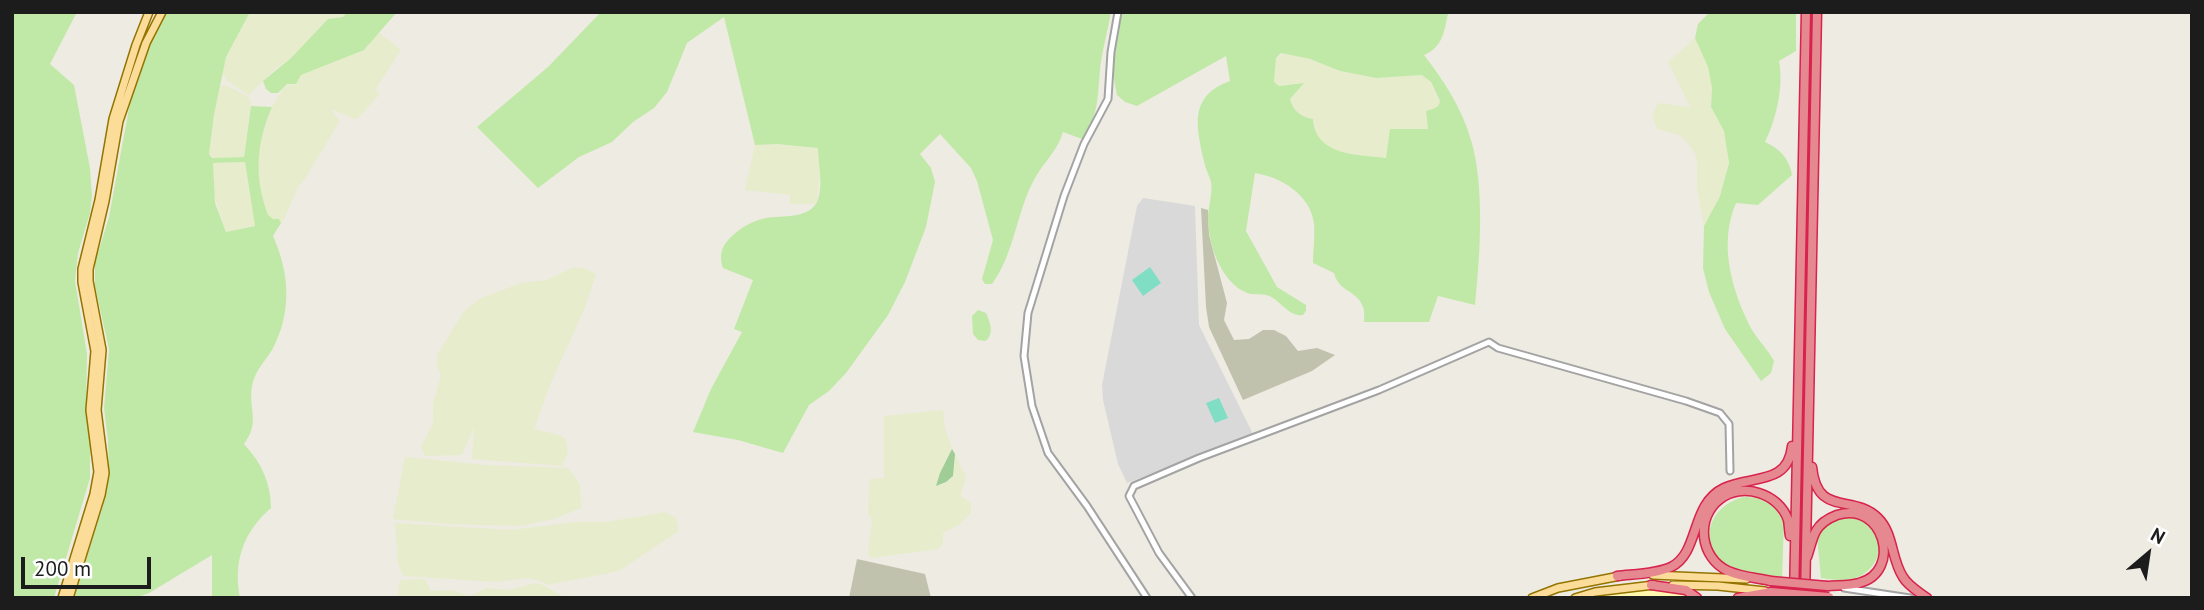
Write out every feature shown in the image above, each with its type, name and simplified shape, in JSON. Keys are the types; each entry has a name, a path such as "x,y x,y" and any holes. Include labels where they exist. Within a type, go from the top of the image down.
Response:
{"highway":[{"path":"1794,598 1806,12"},
{"path":"1805,598 1817,12"},
{"path":"1617,576 1672,566 1684,555 1703,508 1716,493 1726,487 1770,477 1784,468 1791,452 1797,384"},
{"path":"1809,430 1814,481 1818,490 1830,500 1867,510 1878,518 1888,532 1902,576 1927,598"},
{"path":"1793,563 1788,519 1773,499 1756,491 1730,493 1719,499 1706,518 1704,542 1717,564 1729,572 1771,581 1827,586 1860,583 1870,578 1878,569 1885,550 1884,540 1874,523 1856,514 1845,513 1833,517 1816,532 1805,563"},
{"path":"1651,585 1686,590 1697,598"},
{"path":"1738,598 1771,592 1830,598"}],"main road":[{"path":"62,598 98,472 90,411 95,351 85,304 82,269 99,200 113,120 149,12"},
{"path":"69,598 105,473 97,410 102,350 89,269 105,201 119,121 146,43 162,12"},
{"path":"1532,598 1558,588 1617,576 1669,574 1771,581"},
{"path":"1575,598 1595,592 1651,585 1717,586 1771,592"}],"street":[{"path":"1118,12 1110,60 1108,99 1084,144 1064,196 1028,313 1024,350 1030,395 1045,448 1087,506 1147,598"},
{"path":"1192,598 1151,540 1129,496 1134,486 1379,390 1489,342 1511,352 1720,412 1729,424 1730,471"},
{"path":"1827,586 1910,598"}],"shaded area":[{"path":"250,12 347,12 343,17 328,19 291,58 275,69 249,95 227,81 222,72 226,57"},
{"path":"378,32 401,50 375,90 380,94 358,118 354,119 331,109 340,121 298,187 281,223 273,219 268,216 262,199 257,160 259,144 272,107 285,86 296,84 301,75 367,48"},
{"path":"1695,38 1708,66 1712,88 1711,107 1724,131 1729,156 1724,187 1704,226 1697,190 1695,153 1679,135 1657,129 1652,115 1658,103 1690,107 1668,62"},
{"path":"1285,53 1340,71 1376,78 1422,75 1429,80 1440,102 1437,108 1426,111 1429,129 1391,129 1386,159 1336,151 1321,142 1313,119 1301,116 1292,106 1290,99 1303,83 1279,86 1273,81 1276,58"},
{"path":"225,85 248,96 251,101 244,157 215,159 209,154 214,115 220,87"},
{"path":"755,145 818,148 820,174 815,204 790,204 790,195 745,190"},
{"path":"245,162 255,226 226,232 214,195 213,163"},
{"path":"1143,198 1195,206 1199,325 1253,434 1127,483 1118,464 1102,385 1137,206"},
{"path":"1201,208 1208,210 1209,235 1227,303 1224,320 1234,340 1249,339 1263,330 1274,330 1286,336 1298,351 1317,348 1335,355 1312,371 1243,400 1209,327"},
{"path":"572,268 584,268 596,274 584,310 552,380 534,429 565,438 568,452 562,466 472,459 474,427 462,455 425,456 421,447 433,423 433,403 441,376 437,364 438,353 464,311 481,298 521,283 547,280"},
{"path":"943,410 952,449 940,473 940,485 952,478 955,454 966,476 961,496 971,503 971,513 959,525 943,533 943,544 939,549 871,558 868,554 872,520 868,513 870,479 884,478 884,416"},
{"path":"405,457 485,465 568,468 580,484 581,508 554,519 519,526 393,519"},
{"path":"665,512 676,518 679,531 619,571 548,585 527,578 496,582 403,576 398,563 395,523 511,530 575,522 605,522"},
{"path":"857,559 925,574 931,598 849,598"},
{"path":"425,579 431,591 452,590 470,596 486,588 511,590 534,583 566,598 397,598 400,580"}],"green space":[{"path":"12,12 77,12 50,64 74,85 90,168 90,213 78,253 75,281 87,354 86,404 90,437 90,478 54,598 12,598"},
{"path":"158,12 250,12 226,57 209,154 212,158 244,157 251,106 272,107 260,147 259,174 268,215 279,219 281,223 273,236 283,265 286,308 278,336 256,373 251,391 252,428 244,444 264,473 271,508 253,527 242,548 238,572 240,598 212,598 212,555 149,593 135,598 74,598 103,506 109,476 104,408 109,349 95,286 95,263 109,217 130,103","holes":["245,162 255,226 226,232 215,203 213,163"]},
{"path":"347,12 397,12 364,50 301,75 296,84 287,84 278,93 271,93 266,89 263,81 291,58 328,19 343,17"},
{"path":"601,12 1111,12 1101,61 1097,102 1088,130 1082,139 1063,132 1058,145 1029,191 1006,259 992,284 985,284 982,279 993,240 971,168 940,134 920,154 931,168 935,182 926,227 905,282 888,315 846,373 829,391 809,405 783,453 738,440 693,432 711,389 742,332 734,329 753,280 723,268 723,248 730,238 753,222 806,212 817,202 820,189 818,148 755,145 724,17 687,43 667,92 654,108 633,122 612,142 579,157 538,188 477,127 548,67"},
{"path":"1122,12 1461,12 1448,14 1439,43 1424,55 1457,106 1467,128 1475,159 1480,222 1475,305 1438,296 1429,322 1364,322 1364,311 1358,298 1341,286 1334,273 1313,263 1314,224 1307,204 1284,183 1255,173 1246,231 1277,287 1306,305 1306,311 1303,315 1297,315 1271,297 1248,293 1237,287 1223,271 1210,239 1208,219 1211,182 1198,124 1202,103 1217,87 1230,81 1226,56 1137,106 1125,102 1117,95 1112,69","holes":["1281,53 1310,59 1340,71 1376,78 1422,75 1431,82 1440,101 1437,107 1426,111 1428,129 1390,129 1386,158 1351,154 1330,147 1321,140 1313,119 1298,113 1291,103 1290,99 1304,83 1279,86 1274,82 1276,58"]},
{"path":"1710,12 1796,12 1796,51 1779,61 1778,103 1765,142 1783,155 1792,175 1758,205 1736,203 1728,235 1733,284 1752,330 1774,361 1771,373 1761,381 1725,329 1709,292 1703,268 1704,226 1720,196 1729,163 1724,131 1711,107 1712,88 1708,67 1695,38 1698,24"},
{"path":"1150,267 1161,283 1143,296 1132,280"},
{"path":"978,310 986,313 990,324 991,332 985,341 978,340 973,334 972,316"},
{"path":"1219,398 1228,418 1215,423 1206,403"},
{"path":"952,449 955,454 953,476 936,486 940,473"},
{"path":"1744,497 1769,503 1781,517 1784,524 1782,578 1734,570 1718,558 1712,548 1709,537 1715,517 1732,501"},
{"path":"1845,514 1864,519 1874,527 1879,535 1879,553 1870,569 1853,579 1821,578 1817,536 1823,526"}],"sand":[{"path":"1640,589 1679,593 1687,598 1576,598"}]}
